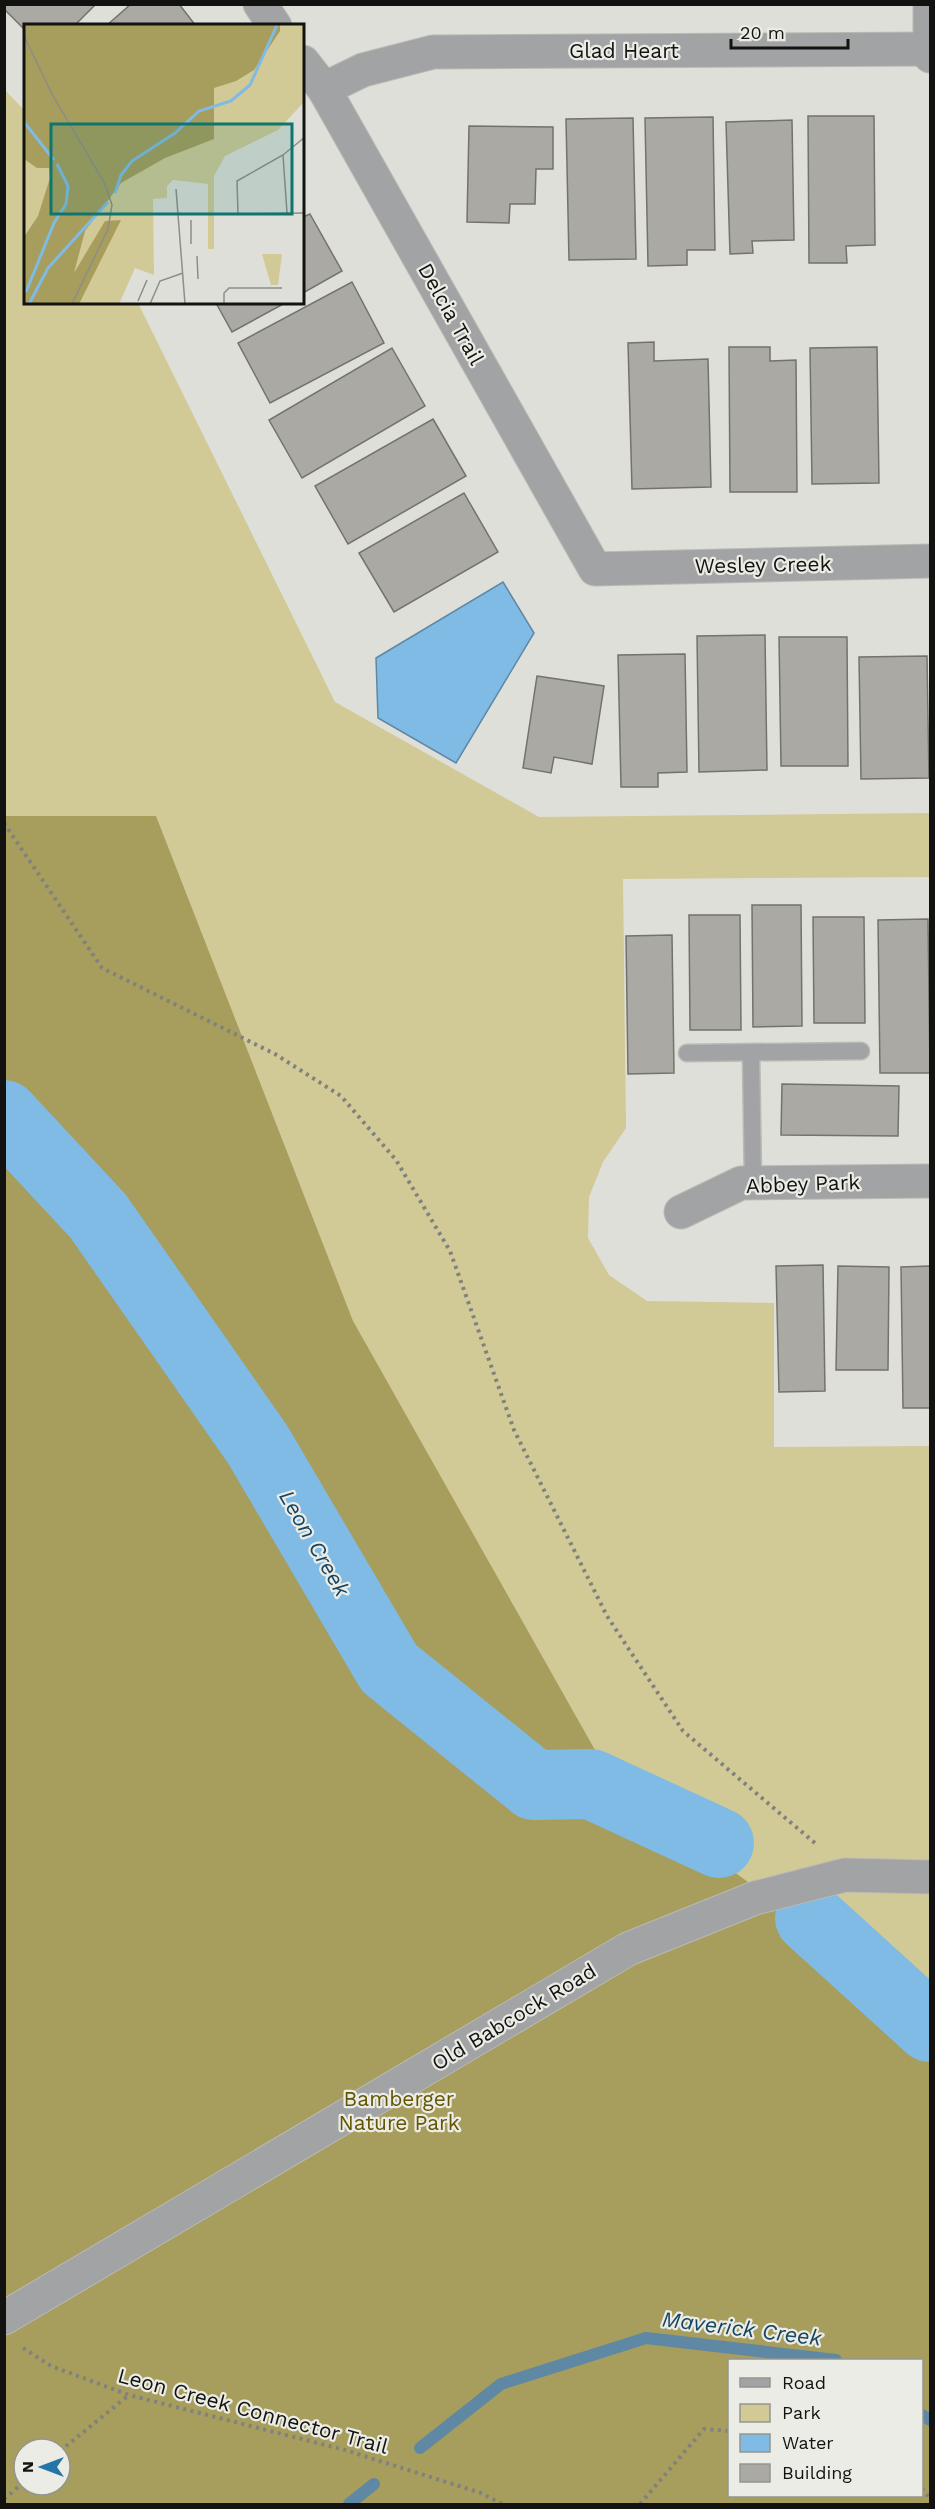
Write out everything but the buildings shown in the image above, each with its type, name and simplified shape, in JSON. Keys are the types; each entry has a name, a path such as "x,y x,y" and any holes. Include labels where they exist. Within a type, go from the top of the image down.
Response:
{"street":[{"path":"260,4 275,24"},
{"path":"930,4 930,56"},
{"name":"Glad Heart","path":"324,89 363,70 433,52 930,49"},
{"name":"Delcia Trail","path":"304,63 324,89 595,569"},
{"name":"Wesley Creek","path":"595,569 930,561"},
{"name":"Abbey Park","path":"681,1212 741,1183 930,1181"},
{"name":"Old Babcock Road","path":"10,2329 628,1949 755,1898 845,1875 930,1878"}],"lane":[{"path":"687,1053 861,1051"},
{"path":"751,1053 753,1183"}],"path":[{"path":"4,823 102,968 275,1054 341,1096 396,1160 450,1251 514,1430 607,1616 683,1731 822,1848"},
{"name":"Leon Creek Connector Trail","path":"10,2329 51,2366 129,2395 345,2450 481,2493 502,2505"},
{"path":"72,2441 129,2395"},
{"path":"640,2505 704,2429 728,2431"}],"green space":[{"name":"Bamberger Nature Park","path":"4,89 24,110 24,304 138,304 335,702 539,817 930,813 930,877 623,879 626,1128 603,1162 589,1197 588,1238 609,1275 647,1301 774,1303 774,1447 930,1446 930,2504 5,2504"},
{"name":"Bamberger Nature Park","path":"5,816 156,816 353,1321 613,1782 930,2017 930,2504 5,2504"}],"water":[{"path":"503,582 534,633 456,763 378,718 376,658"}],"waterway":[{"name":"Leon Creek","path":"4,1115 98,1216 258,1445 389,1668 534,1785 591,1784 719,1843"},
{"name":"Leon Creek","path":"810,1918 930,2027"},
{"name":"Maverick Creek","path":"420,2448 501,2384 646,2338 827,2359"},
{"name":"Maverick Creek","path":"923,2416 930,2420"},
{"name":"Maverick Creek","path":"349,2504 374,2484"}]}
